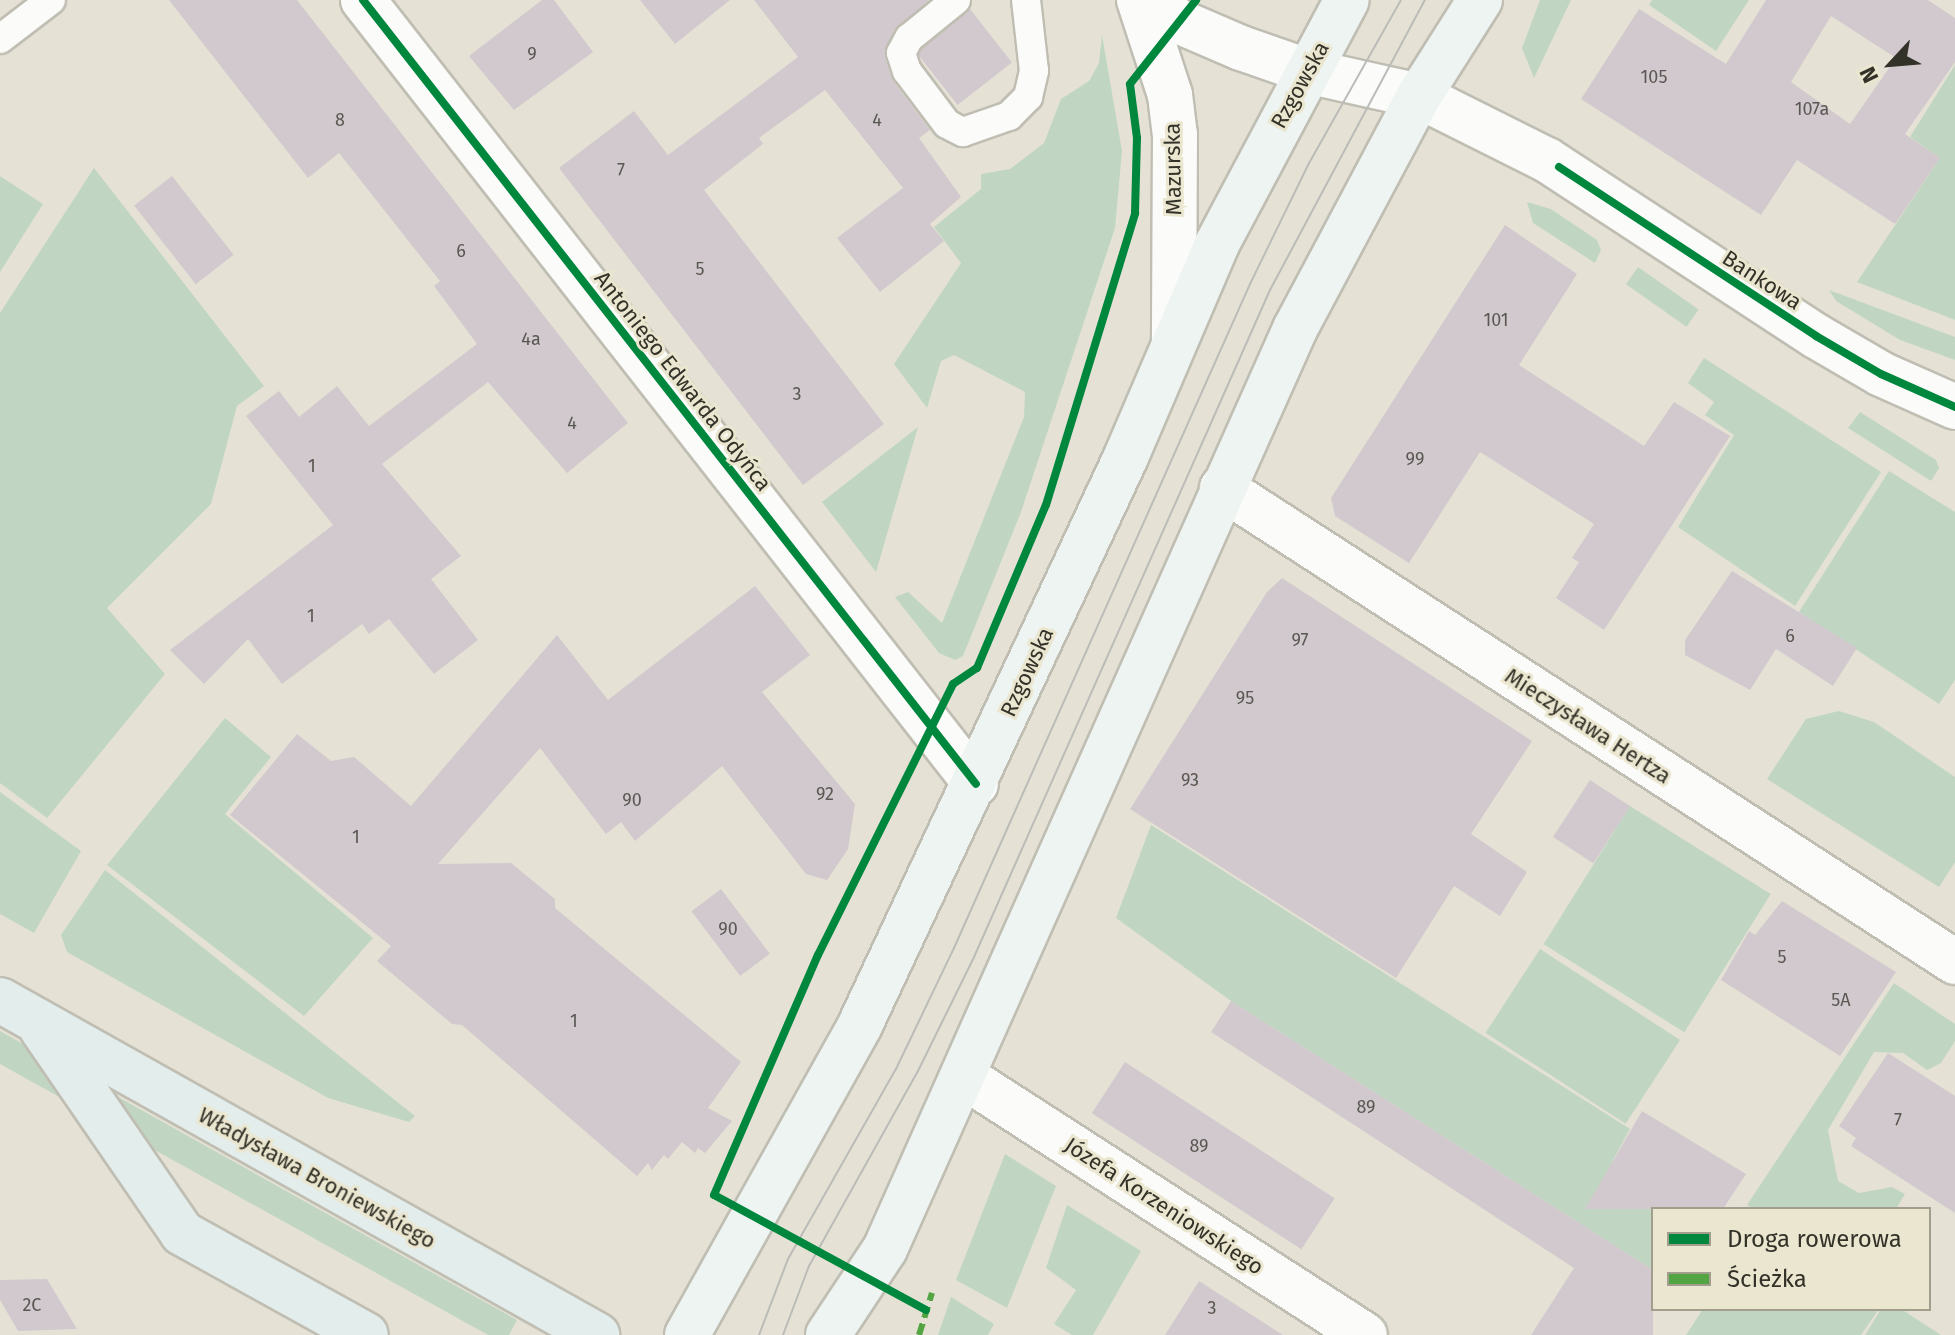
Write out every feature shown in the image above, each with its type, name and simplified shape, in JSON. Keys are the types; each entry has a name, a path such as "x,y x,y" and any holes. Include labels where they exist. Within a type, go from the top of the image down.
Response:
{"main road":[{"name":"Rzgowska","path":"687,1335 860,1025 976,784 1230,217 1347,0"},
{"path":"828,1335 881,1256 1295,329 1419,96 1480,0"},
{"name":"Władysława Broniewskiego","path":"18,1010 182,1233 366,1335"},
{"name":"Władysława Broniewskiego","path":"18,1010 597,1335"}],"street":[{"name":"Antoniego Edwarda Odyńca","path":"363,0 976,784"},
{"name":"Mazurska","path":"1139,0 1170,95 1175,134 1174,344"},
{"path":"1150,0 1212,38 1307,71"},
{"name":"Bankowa","path":"1307,71 1419,96 1547,160 1855,359 1955,407"},
{"name":"Mieczysława Hertza","path":"1222,488 1955,962"},
{"name":"Józefa Korzeniowskiego","path":"963,1076 1365,1335"}],"lane":[{"path":"0,39 51,0"},
{"path":"956,0 909,38 901,53 907,71 947,124 963,132 1009,116 1028,97 1034,71 1026,0"}],"green space":[{"path":"1540,0 1571,0 1534,78 1522,48"},
{"path":"1652,0 1749,0 1716,51 1649,5"},
{"path":"1102,35 1122,151 1115,228 1021,512 963,656 955,660 939,653 895,597 908,592 942,623 1024,417 1025,392 954,355 941,361 927,408 894,364 961,263 934,227 981,189 981,174 1010,169 1044,143 1061,99 1089,81 1099,63"},
{"path":"1955,65 1955,320 1857,282 1940,158 1910,137"},
{"path":"94,168 264,386 237,406 211,504 107,608 165,674 47,818 0,783 0,313"},
{"path":"0,176 43,204 0,272"},
{"path":"1527,202 1551,209 1597,240 1601,250 1595,263 1533,223"},
{"path":"1638,267 1699,309 1687,327 1626,284"},
{"path":"1829,290 1955,337 1955,360 1900,340 1836,301"},
{"path":"1704,358 1881,472 1795,606 1678,527 1734,435 1705,415 1714,402 1688,383"},
{"path":"1860,412 1936,460 1939,468 1931,481 1848,428"},
{"path":"918,427 876,572 822,502"},
{"path":"1889,471 1955,512 1955,680 1939,704 1799,612"},
{"path":"1839,711 1874,722 1955,777 1955,862 1939,887 1767,779 1806,719"},
{"path":"225,718 271,757 225,814 373,938 304,1016 107,865"},
{"path":"0,792 81,851 34,933 0,914"},
{"path":"1630,806 1771,894 1684,1032 1544,944"},
{"path":"1151,825 1630,1129 1612,1162 1685,1207 1651,1207 1651,1269 1231,1001 1116,918"},
{"path":"105,870 415,1116 409,1122 328,1098 67,952 61,935"},
{"path":"1540,949 1680,1040 1626,1124 1486,1033"},
{"path":"1894,983 1955,1024 1955,1041 1941,1063 1927,1070 1903,1053 1874,1052 1828,1130 1838,1181 1859,1193 1892,1187 1905,1194 1897,1207 1747,1205"},
{"path":"0,1031 517,1320 509,1335 488,1335 0,1064"},
{"path":"1005,1154 1056,1186 1007,1308 956,1280"},
{"path":"1067,1205 1141,1251 1093,1335 1072,1335 1054,1324 1076,1290 1046,1268"},
{"path":"951,1297 994,1324 988,1335 938,1335"},
{"path":"1702,1311 1878,1311 1861,1335 1686,1335"},
{"path":"1880,1311 1904,1311 1941,1335 1865,1335"}],"building":[{"path":"169,0 297,0 628,423 567,473 488,382 382,464 461,556 431,579 478,640 434,674 389,619 369,634 362,624 282,684 248,639 204,684 170,650 333,525 246,416 279,391 299,417 337,386 369,426 477,344 434,286 440,281 339,153 308,178"},
{"path":"542,0 554,0 593,52 514,110 469,56"},
{"path":"640,0 730,0 675,44"},
{"path":"754,0 929,0 894,30 885,58 893,81 930,130 919,138 961,197 930,224 944,241 880,292 837,238 903,188 825,90 759,138 763,144 704,190 884,424 803,485 559,168 634,111 668,155 798,57"},
{"path":"1766,0 1928,0 1955,18 1955,62 1905,134 1940,158 1895,224 1797,160 1761,215 1581,99 1639,9 1726,64","holes":["1831,16 1896,58 1850,124 1791,82"]},
{"path":"970,9 1012,63 957,105 916,51"},
{"path":"172,176 234,255 196,284 134,206"},
{"path":"1505,225 1577,274 1519,365 1644,446 1674,402 1730,436 1604,630 1556,598 1579,562 1572,558 1594,524 1480,452 1409,563 1335,516 1331,498"},
{"path":"1732,571 1857,648 1833,686 1776,649 1750,690 1685,655 1685,640"},
{"path":"1282,578 1532,741 1471,834 1527,872 1500,916 1454,886 1396,978 1130,809 1267,592"},
{"path":"755,586 810,655 762,692 855,804 848,849 827,880 806,874 722,766 635,841 621,822 606,834 540,748 438,864 511,863 555,899 555,908 741,1062 708,1108 732,1121 705,1153 698,1148 695,1153 682,1142 668,1159 664,1155 652,1170 648,1163 637,1176 462,1025 452,1024 377,961 391,946 230,815 297,734 331,761 354,757 411,806 557,635 608,700"},
{"path":"1590,780 1630,806 1593,863 1553,837"},
{"path":"721,889 770,954 740,976 691,911"},
{"path":"1782,901 1896,972 1840,1056 1721,980 1749,931 1755,935"},
{"path":"1231,1001 1651,1269 1653,1335 1531,1335 1574,1268 1211,1032"},
{"path":"1888,1053 1955,1096 1955,1213 1851,1146 1856,1138 1839,1126"},
{"path":"1125,1062 1335,1198 1301,1249 1092,1113"},
{"path":"1642,1111 1746,1174 1724,1207 1585,1209"},
{"path":"47,1279 77,1329 18,1331 0,1300 0,1280"},
{"path":"1199,1281 1283,1335 1165,1335"}],"tram line":[{"path":"759,1335 788,1259 896,1069 954,948 1251,282 1308,165 1401,0"},
{"path":"783,1335 809,1266 917,1073 974,957 1270,290 1425,0"}],"marked path":[{"path":"919,1335 932,1293"}],"cycle path":[{"path":"363,0 976,784"},
{"path":"926,1310 714,1195 818,955 953,684 977,668 1046,505 1135,213 1137,138 1130,84 1196,0"},
{"path":"1559,167 1816,336 1881,374 1955,407"}]}
